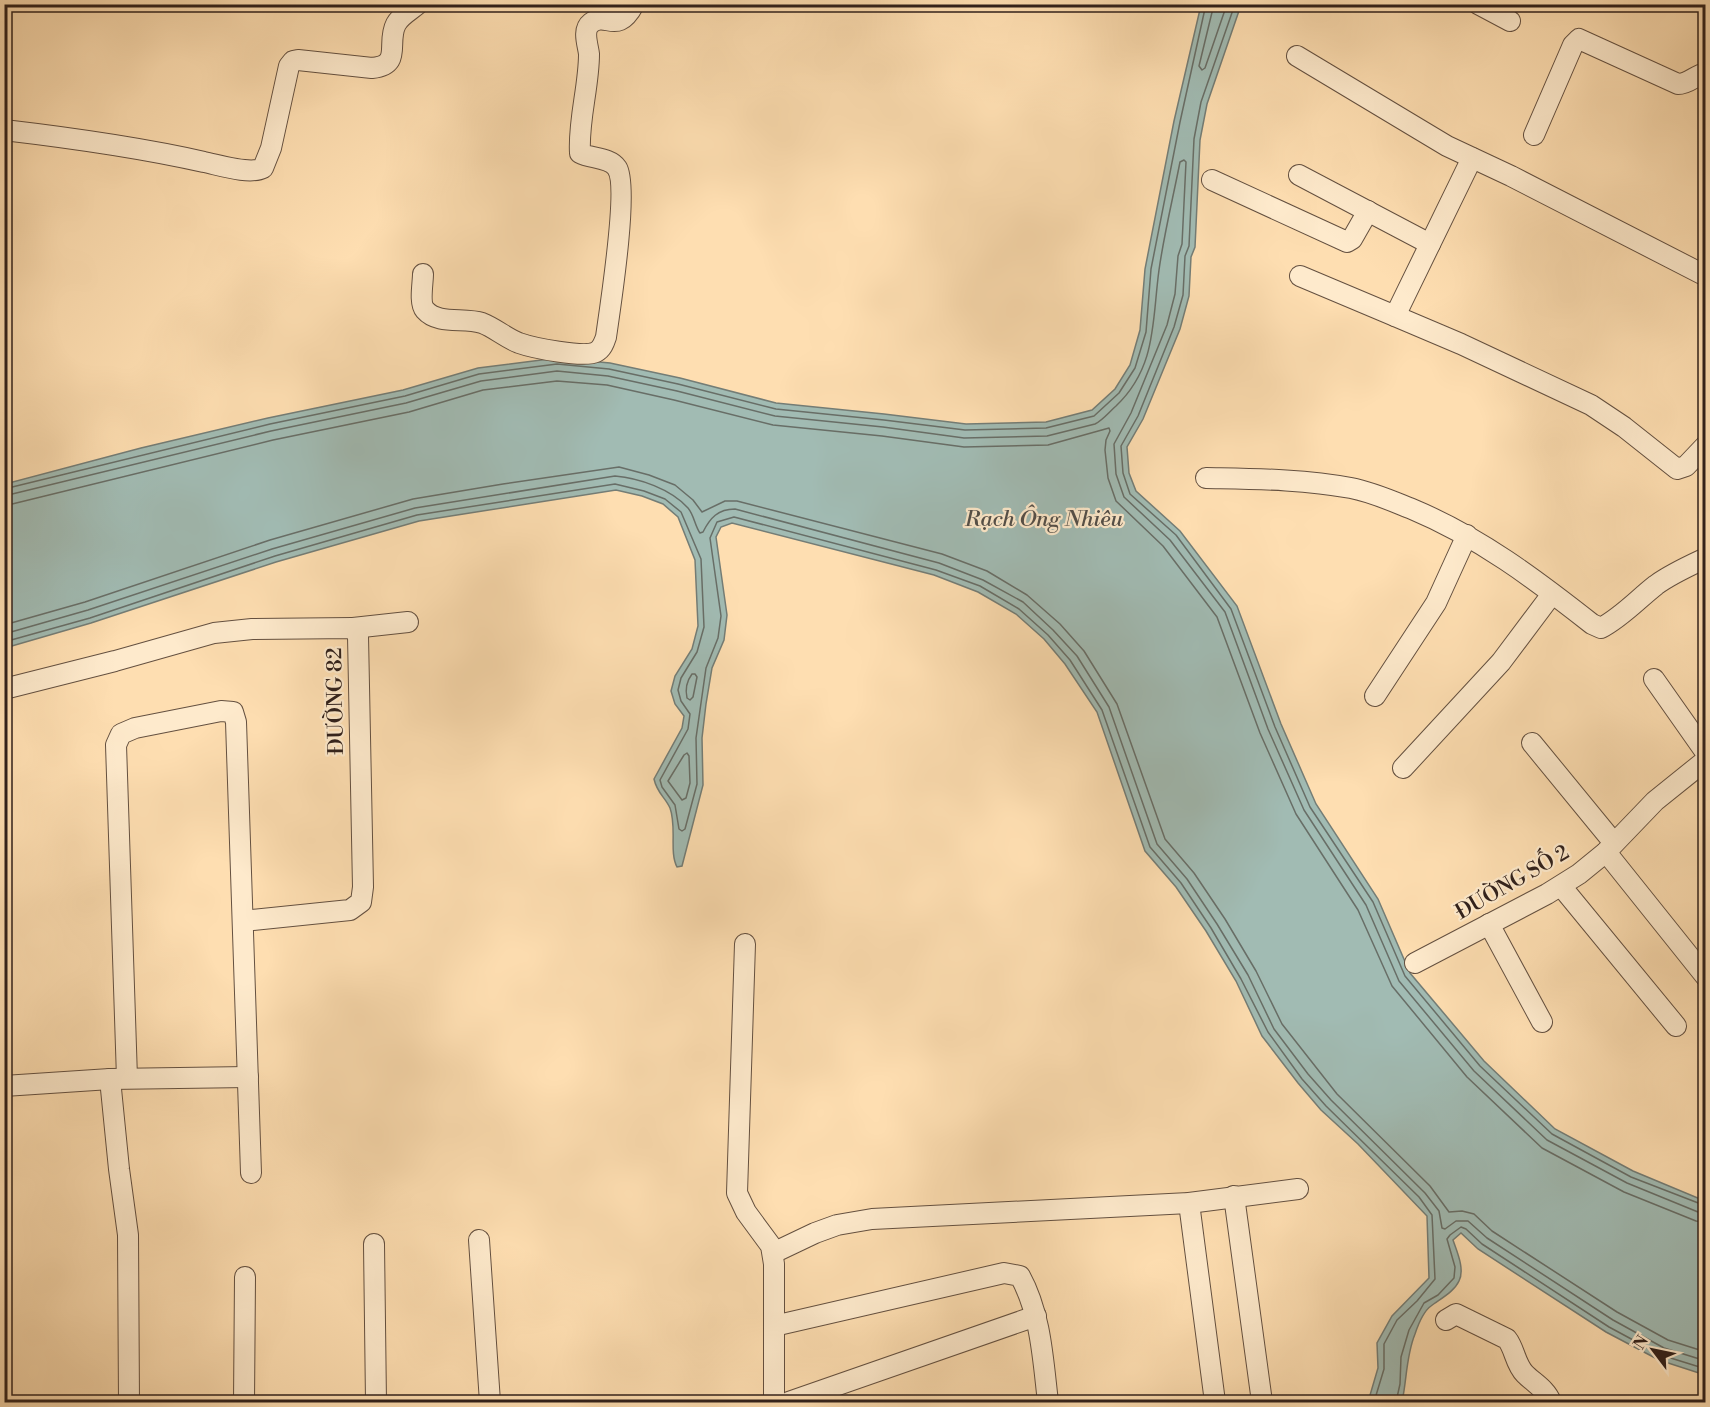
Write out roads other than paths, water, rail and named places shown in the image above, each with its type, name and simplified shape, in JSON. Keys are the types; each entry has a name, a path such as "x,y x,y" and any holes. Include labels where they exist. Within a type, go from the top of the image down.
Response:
{"street":[{"path":"4,130 144,148 231,168 257,171 263,168 271,148 289,66 293,61 383,67 391,58 395,26 398,20 418,4"},
{"path":"423,274 423,306 426,312 439,319 482,323 512,340 531,346 584,355 595,353 602,348 606,337 622,198 617,167 612,162 580,153 589,54 587,29 590,23 595,21 615,23 622,20 634,4"},
{"path":"1478,4 1510,21"},
{"path":"1534,135 1573,45 1579,39 1678,84 1686,84 1698,74 1706,73"},
{"path":"1297,56 1447,146 1706,276"},
{"path":"1395,316 1472,158"},
{"path":"1299,175 1430,244"},
{"path":"1212,180 1347,242 1352,239 1368,211"},
{"path":"1300,276 1461,344 1591,405 1624,427 1677,469 1682,469 1706,445"},
{"path":"1206,478 1301,480 1353,488 1382,496 1442,522 1507,559 1592,624 1601,628 1612,622 1659,583 1706,558"},
{"path":"1375,696 1436,603 1467,535"},
{"path":"1404,768 1501,662 1552,594"},
{"path":"353,628 408,622"},
{"name":"ĐƯỜNG 82","path":"4,689 214,633 252,629 353,628 358,636 363,887 361,902 350,910 243,921"},
{"path":"1654,680 1706,753"},
{"path":"129,1402 128,1235 119,1169 116,745 121,734 135,728 221,711 232,712 236,722 251,1173"},
{"path":"1532,743 1706,977"},
{"name":"ĐƯỜNG SỐ 2","path":"1415,963 1561,886 1610,848 1638,816 1706,760"},
{"path":"1561,886 1676,1026"},
{"path":"1489,924 1542,1022"},
{"path":"745,944 737,1193 746,1212 771,1246 773,1253 774,1402"},
{"path":"4,1086 119,1078 248,1077"},
{"path":"773,1253 814,1233 837,1225 872,1219 1189,1203 1298,1189"},
{"path":"1234,1196 1262,1402"},
{"path":"1189,1203 1215,1402"},
{"path":"479,1240 490,1402"},
{"path":"374,1244 376,1402"},
{"path":"774,1326 1004,1273 1020,1276 1028,1291 1036,1316 1048,1402"},
{"path":"244,1402 245,1277"},
{"path":"1446,1320 1456,1314 1507,1339 1519,1366 1539,1385 1551,1402"},
{"path":"789,1402 1036,1316"}],"water":[{"name":"Rạch Ông Nhiêu","path":"1201,5 1241,5 1207,104 1200,140 1195,247 1191,257 1189,296 1180,329 1143,419 1127,447 1129,473 1136,491 1180,531 1237,606 1281,724 1316,804 1378,899 1410,973 1484,1061 1555,1129 1633,1171 1705,1201 1705,1375 1659,1360 1606,1332 1478,1249 1461,1233 1453,1240 1461,1266 1461,1276 1457,1285 1450,1292 1428,1308 1420,1323 1412,1342 1402,1402 1368,1402 1378,1368 1377,1343 1392,1316 1429,1278 1427,1216 1358,1144 1321,1110 1262,1036 1236,981 1206,931 1176,887 1145,851 1097,712 1065,664 1044,639 1016,614 978,592 934,575 732,523 721,527 716,537 727,615 724,640 712,668 706,704 702,738 703,785 682,866 677,867 672,815 654,779 682,728 684,716 675,704 671,691 675,676 692,649 698,626 695,560 678,517 663,504 642,496 616,490 419,521 276,562 91,623 5,648 5,484 141,448 268,418 403,390 478,368 557,358 610,363 680,378 776,403 966,424 1046,422 1092,410 1115,389 1130,365 1140,330 1145,269 1174,121"}]}
